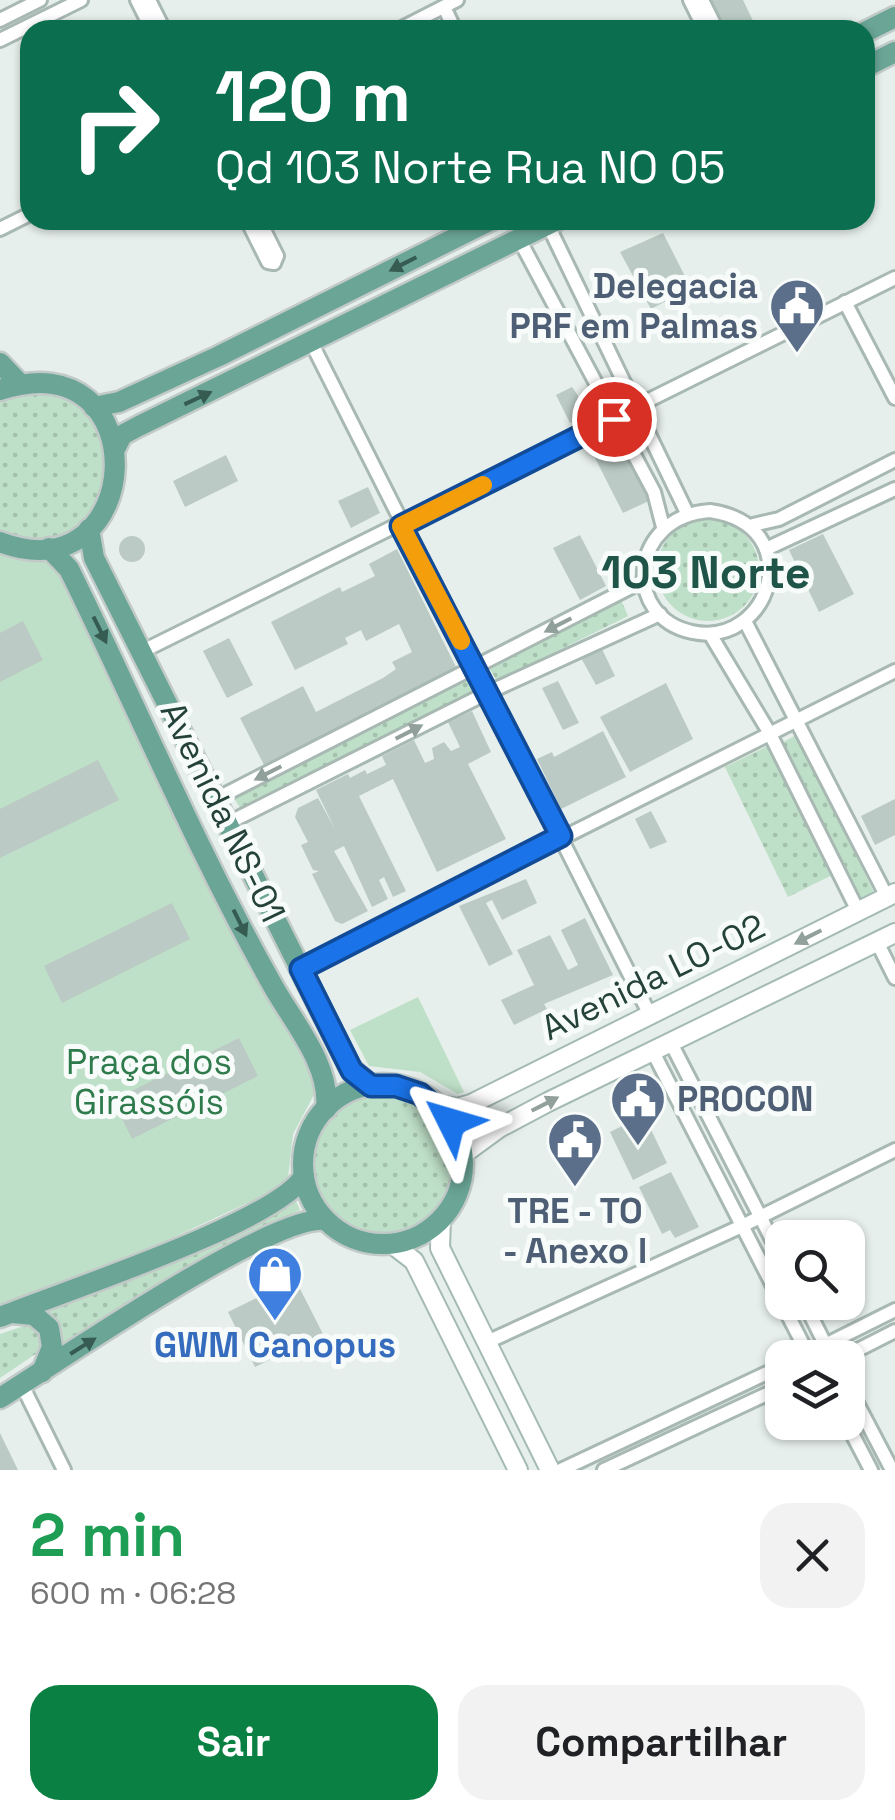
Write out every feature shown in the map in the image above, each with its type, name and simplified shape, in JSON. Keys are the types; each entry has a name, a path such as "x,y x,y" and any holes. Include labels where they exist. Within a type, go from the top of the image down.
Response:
{"main road":[{"path":"94,407 119,402 219,356 470,230"},
{"path":"0,542 50,548 89,530 113,495 116,447 122,436 537,230"},
{"path":"0,363 10,387 64,387 94,407 116,447"},
{"name":"Avenida NS-01","path":"89,530 94,558 352,1071 371,1086"},
{"name":"Avenida NS-01","path":"50,548 70,569 250,944 315,1058 325,1082 326,1109"},
{"path":"371,1086 409,1089 436,1105 456,1130 462,1155 460,1188 441,1219 420,1235 392,1244 358,1240 325,1220 312,1201 304,1176 307,1138 326,1109 344,1095 371,1086"},
{"path":"4,1315 208,1235 286,1196 304,1176"},
{"path":"0,1398 254,1244 302,1221 325,1220"},
{"path":"4,1315 34,1315 49,1328 52,1347 42,1372"}],"street":[{"path":"0,20 40,0"},
{"path":"40,20 81,0"},
{"path":"416,0 433,12"},
{"path":"253,230 272,264 277,256 264,230"},
{"path":"556,230 687,513"},
{"path":"520,239 654,492 663,526"},
{"path":"141,652 895,278"},
{"path":"845,302 895,398"},
{"path":"311,342 650,1015"},
{"path":"753,526 779,519 895,460"},
{"path":"766,549 895,490"},
{"path":"687,513 731,514 753,526 766,549 766,590 745,621 710,634 689,632 660,614 644,580 646,555 663,526 687,513"},
{"path":"216,800 644,580"},
{"path":"228,824 488,693 660,614"},
{"path":"745,621 891,895"},
{"path":"710,634 769,732 858,911"},
{"path":"301,969 895,671"},
{"name":"Avenida LO-02","path":"436,1105 468,1106 891,895"},
{"name":"Avenida LO-02","path":"462,1155 513,1120 895,933"},
{"path":"877,942 895,978"},
{"path":"671,1044 765,1222"},
{"path":"653,1052 798,1340"},
{"path":"486,1342 742,1226 895,1150"},
{"path":"441,1219 440,1248 550,1470"},
{"path":"392,1244 414,1261 518,1470"},
{"path":"847,1340 895,1310"},
{"path":"865,1346 895,1331"},
{"path":"560,1470 765,1374"},
{"path":"22,1385 64,1470"},
{"path":"604,1470 765,1395"},
{"path":"865,1418 892,1470"},
{"path":"855,1440 871,1470"}],"green space":[{"path":"32,389 64,397 82,408 96,424 107,464 97,505 84,522 67,535 46,541 0,534 0,397"},
{"path":"708,519 727,523 744,534 755,551 759,570 755,589 744,606 727,617 708,621 689,617 672,606 661,589 657,570 661,551 672,534 689,523"},
{"name":"Praça dos Girassóis","path":"0,546 41,551 57,563 317,1089 293,1134 288,1177 282,1187 159,1244 0,1305"},
{"path":"621,600 628,616 497,681 488,666"},
{"path":"468,678 475,692 241,809 233,797"},
{"path":"797,735 877,899 863,906 781,743"},
{"path":"768,746 832,875 788,897 725,767"},
{"path":"418,997 464,1092 458,1094 420,1072 369,1066 350,1030"},
{"path":"383,1092 411,1098 434,1113 449,1136 455,1164 449,1192 434,1215 411,1230 383,1236 355,1230 332,1215 317,1192 311,1164 317,1136 332,1113 355,1098"},
{"path":"296,1201 300,1210 242,1239 60,1346 59,1325 44,1311 213,1244"},
{"path":"24,1326 37,1327 44,1342 40,1351 0,1378 0,1334"}],"building":[{"path":"711,0 743,0 753,20 721,20"},
{"path":"663,233 691,288 651,309 620,252"},
{"path":"572,387 590,413 570,423 556,395"},
{"path":"623,444 651,500 623,513 595,458"},
{"path":"226,455 238,481 185,507 173,481"},
{"path":"368,487 380,513 351,528 338,501"},
{"path":"823,534 854,594 819,612 789,550"},
{"path":"580,535 606,586 580,600 553,548"},
{"path":"132,536 141,540 145,549 141,558 132,562 123,558 119,549 123,540"},
{"path":"397,549 457,669 264,765 240,718 303,686 316,712 383,678 396,669 392,662 412,652 399,624 366,641 361,630 345,638 348,644 295,670 271,622 340,587 342,592 375,576 369,564"},
{"path":"23,621 43,660 0,682 0,633"},
{"path":"229,638 253,685 227,698 203,651"},
{"path":"601,647 615,676 596,685 580,656"},
{"path":"558,681 579,723 563,730 542,688"},
{"path":"666,683 693,739 630,772 600,717"},
{"path":"472,711 491,752 468,764 506,839 437,872 393,779 359,796 406,891 393,897 384,877 379,880 388,899 372,907 344,846 334,851 368,911 342,924 335,921 312,874 319,871 313,870 301,845 308,842 295,817 298,808 318,798 335,829 316,790 348,774 350,778 365,770 367,774 386,765 382,756 414,740 425,763 434,759 432,748 444,742 451,751 460,747 448,722"},
{"path":"603,731 626,777 561,809 537,759 552,752 554,757"},
{"path":"98,760 119,800 0,858 0,809"},
{"path":"895,799 895,835 875,845 861,816"},
{"path":"651,811 667,842 650,849 635,819"},
{"path":"526,879 537,903 502,920 492,900 486,903 513,954 489,966 459,906"},
{"path":"172,903 190,939 62,1003 44,966"},
{"path":"585,918 613,975 544,1004 547,1009 514,1025 501,1000 534,985 517,950 550,935 568,970 578,965 561,930"},
{"path":"239,1038 258,1076 132,1139 113,1100"},
{"name":"PROCON","path":"644,1115 667,1163 633,1180 610,1132"},
{"path":"671,1172 699,1227 675,1238 670,1230 662,1234 639,1187"},
{"name":"GWM Canopus","path":"295,1279 323,1334 255,1367 228,1312"},
{"path":"0,1433 18,1470 0,1470"}],"slow traffic":[{"path":"461,641 401,526 483,485"}],"place":[{"name":"Delegacia PRF em Palmas","path":"797,355"},
{"name":"PROCON","path":"638,1148"},
{"name":"TRE - TO - Anexo I","path":"575,1189"},
{"name":"GWM Canopus","path":"275,1323"}],"district":[{"name":"103 Norte","path":"706,572"}],"route":[{"path":"451,1122 420,1094 384,1084 371,1086 352,1071 301,969 561,836 401,526 614,419"}]}
